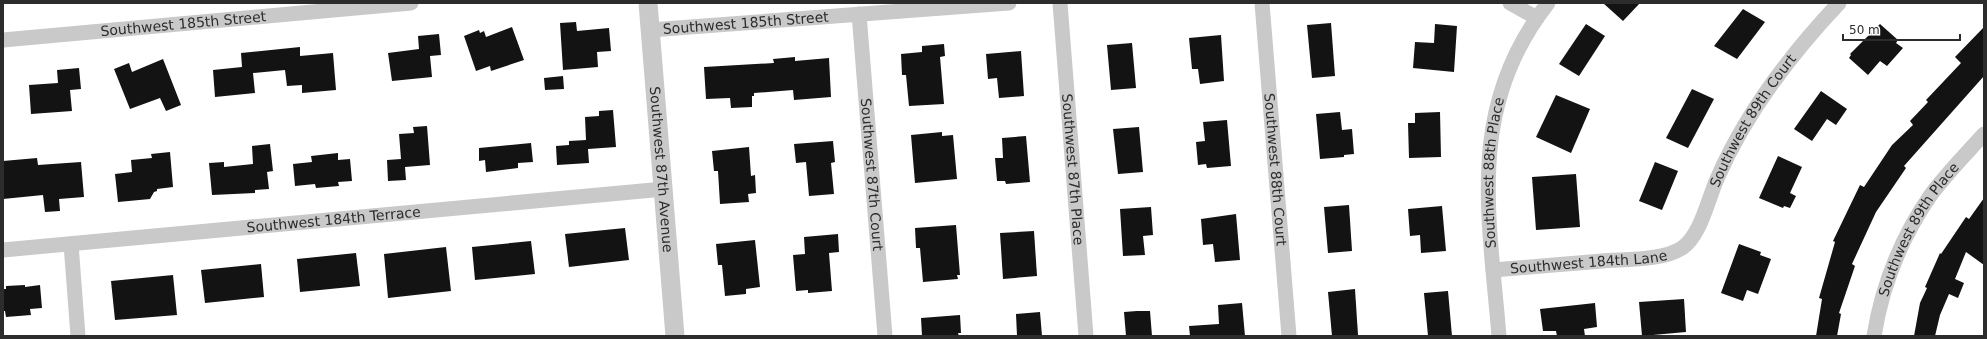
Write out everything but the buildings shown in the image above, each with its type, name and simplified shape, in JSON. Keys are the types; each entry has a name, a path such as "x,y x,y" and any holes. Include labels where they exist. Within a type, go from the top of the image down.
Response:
{"street":[{"name":"Southwest 185th Street","path":"3,40 411,3"},
{"name":"Southwest 87th Avenue","path":"648,3 675,336"},
{"name":"Southwest 185th Street","path":"650,30 1009,3"},
{"name":"Southwest 87th Place","path":"1060,3 1086,336"},
{"name":"Southwest 88th Court","path":"1262,3 1288,336"},
{"path":"1510,3 1537,18"},
{"name":"Southwest 88th Place","path":"1499,336 1488,193 1489,148 1501,92 1508,70 1518,49 1548,3"},
{"name":"Southwest 89th Court","path":"1682,248 1692,238 1717,179 1750,117 1784,66 1806,38 1839,3"},
{"name":"Southwest 87th Court","path":"859,14 885,336"},
{"name":"Southwest 89th Place","path":"1874,336 1887,283 1905,239 1930,196 1984,134"},
{"name":"Southwest 184th Terrace","path":"3,250 664,189"},
{"path":"70,244 78,336"},
{"name":"Southwest 184th Lane","path":"1493,270 1646,258 1682,248"}]}
